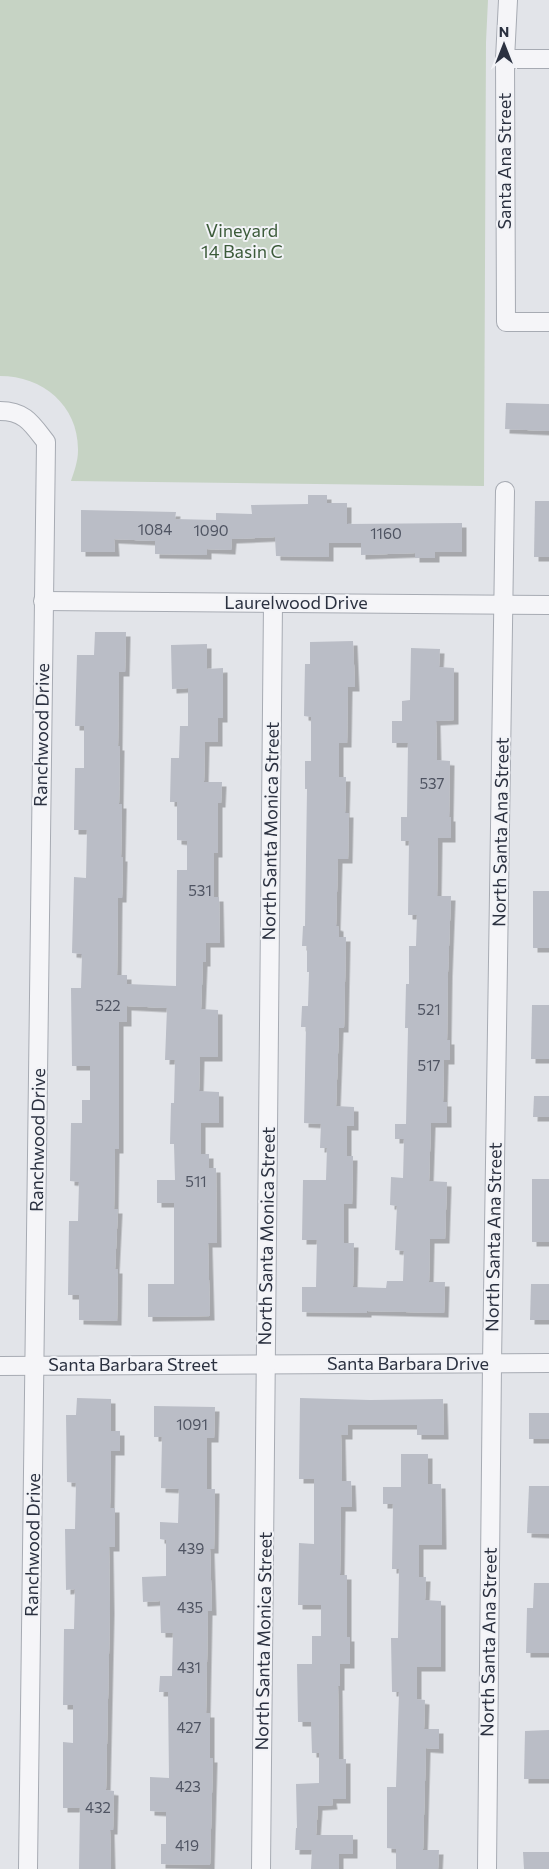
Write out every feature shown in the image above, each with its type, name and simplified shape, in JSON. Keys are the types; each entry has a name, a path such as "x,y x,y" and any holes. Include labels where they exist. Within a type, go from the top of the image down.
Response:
{"street":[{"name":"Santa Ana Street","path":"508,0 505,59 506,322 549,322"},
{"path":"505,59 549,58"},
{"name":"Ranchwood Drive","path":"0,412 9,411 26,417 46,442 28,1869"},
{"path":"504,605 505,491"},
{"name":"Laurelwood Drive","path":"43,601 549,605"},
{"name":"North Santa Monica Street","path":"261,1869 273,603"},
{"name":"North Santa Ana Street","path":"487,1869 492,1364 504,605"},
{"name":"Santa Barbara Street","path":"0,1366 266,1364"},
{"name":"Santa Barbara Drive","path":"266,1364 549,1364"}],"green space":[{"name":"Vineyard 14 Basin C","path":"0,0 488,0 486,42 484,486 71,481 77,463 77,435 65,407 44,388 30,381 16,377 0,376"}],"building":[{"path":"506,403 549,404 549,431 505,429"},
{"path":"308,495 327,495 327,503 347,503 347,524 462,523 462,552 435,552 435,558 415,558 415,553 361,555 361,543 329,543 329,557 276,556 275,537 232,539 231,550 207,549 207,555 155,554 155,541 114,539 115,552 81,552 81,510 176,512 175,519 216,520 216,513 252,514 251,505 308,504"},
{"path":"535,501 549,501 549,557 534,557"},
{"path":"95,632 126,632 125,672 119,672 119,804 122,804 121,857 123,857 122,898 118,898 117,975 127,975 127,984 176,986 177,870 187,870 187,841 177,840 177,802 170,802 171,758 179,758 180,726 188,726 188,688 172,689 171,645 207,644 207,669 223,668 223,718 218,718 218,742 205,742 204,782 222,782 221,803 218,803 218,853 214,853 214,897 219,897 220,943 206,943 206,962 203,962 201,1009 218,1010 218,1057 200,1057 199,1091 219,1092 219,1123 201,1123 201,1154 209,1154 209,1168 216,1168 217,1243 208,1243 210,1316 148,1317 148,1284 174,1284 174,1203 157,1203 157,1180 175,1180 174,1144 170,1144 171,1103 174,1103 175,1060 165,1060 167,1008 127,1006 127,1022 119,1022 119,1149 115,1149 114,1209 118,1209 115,1269 118,1269 117,1321 79,1320 79,1295 68,1295 69,1221 78,1221 79,1182 70,1181 71,1123 82,1123 82,1100 90,1100 90,1066 72,1066 71,988 81,988 82,954 72,953 74,877 86,878 87,830 74,830 75,768 84,768 84,726 75,726 77,655 94,655"},
{"path":"353,641 355,687 348,687 347,743 339,743 339,777 346,777 345,813 349,813 348,859 338,859 336,926 339,927 339,937 346,937 344,1028 339,1028 336,1106 354,1107 354,1126 347,1126 347,1156 353,1156 352,1204 344,1204 344,1243 354,1243 353,1287 386,1288 387,1281 403,1281 404,1251 395,1250 397,1206 390,1205 391,1177 403,1178 404,1139 395,1139 395,1124 406,1124 408,1028 405,1028 406,984 409,984 409,946 416,946 417,915 408,915 409,841 401,841 401,817 407,817 408,743 392,743 392,721 402,721 402,701 410,700 411,648 440,649 439,667 454,668 454,720 436,721 437,760 450,761 449,817 451,817 451,838 438,838 437,896 451,896 447,1040 450,1040 450,1060 444,1060 443,1102 447,1102 447,1123 431,1123 429,1181 447,1182 445,1239 430,1239 429,1282 445,1282 444,1313 302,1312 302,1287 316,1287 317,1240 302,1240 303,1180 326,1180 327,1148 320,1148 321,1124 304,1123 306,1027 301,1027 302,1006 308,1006 309,972 307,972 307,946 302,946 303,926 305,926 307,789 305,789 305,761 311,761 311,717 304,716 305,664 310,664 310,642"},
{"path":"533,891 549,891 549,948 533,948"},
{"path":"532,1005 549,1005 549,1059 531,1059"},
{"path":"534,1096 549,1096 549,1117 533,1117"},
{"path":"532,1179 549,1179 549,1242 532,1242"},
{"path":"531,1284 549,1284 549,1320 530,1320"},
{"path":"77,1398 111,1399 111,1431 120,1431 120,1451 111,1451 110,1508 115,1508 115,1547 109,1547 110,1609 106,1790 114,1791 113,1830 110,1830 111,1869 79,1869 80,1808 63,1808 63,1742 73,1743 73,1705 63,1705 64,1629 74,1629 75,1589 66,1590 65,1529 75,1529 76,1483 67,1482 66,1415 76,1415"},
{"path":"300,1398 370,1400 443,1399 444,1435 417,1435 417,1425 348,1425 348,1435 341,1435 342,1481 351,1481 352,1507 341,1507 340,1575 347,1575 347,1637 350,1637 350,1664 340,1664 340,1686 338,1686 339,1759 346,1759 346,1799 332,1799 333,1805 318,1806 316,1835 353,1835 353,1854 339,1854 339,1869 311,1869 312,1850 295,1850 297,1828 296,1784 319,1783 319,1753 312,1753 311,1722 298,1722 297,1664 312,1664 312,1636 321,1636 321,1605 298,1605 299,1543 314,1544 314,1479 299,1479"},
{"path":"154,1406 215,1407 214,1438 207,1438 207,1489 215,1489 214,1549 210,1549 212,1611 208,1611 206,1713 210,1713 210,1758 213,1758 210,1865 161,1864 161,1844 166,1844 166,1812 150,1811 150,1777 169,1778 168,1692 159,1692 160,1676 172,1676 173,1633 161,1633 160,1601 143,1602 142,1577 166,1576 166,1540 160,1539 160,1522 178,1523 179,1489 161,1488 162,1437 154,1437"},
{"path":"529,1413 549,1413 549,1439 529,1439"},
{"path":"401,1454 428,1454 428,1484 441,1484 442,1545 419,1545 419,1577 426,1577 425,1600 441,1601 441,1667 417,1667 417,1699 425,1700 424,1729 439,1729 439,1749 426,1748 423,1850 439,1850 438,1869 396,1869 396,1849 387,1848 387,1787 396,1787 399,1692 392,1692 391,1638 398,1638 399,1569 392,1569 393,1504 383,1504 383,1487 401,1487"},
{"path":"529,1486 549,1486 549,1534 527,1533"},
{"path":"534,1583 549,1583 549,1653 526,1653 527,1608 533,1608"},
{"path":"549,1730 549,1779 524,1779 525,1731"},
{"path":"523,1852 549,1852 549,1869 524,1869"}]}
